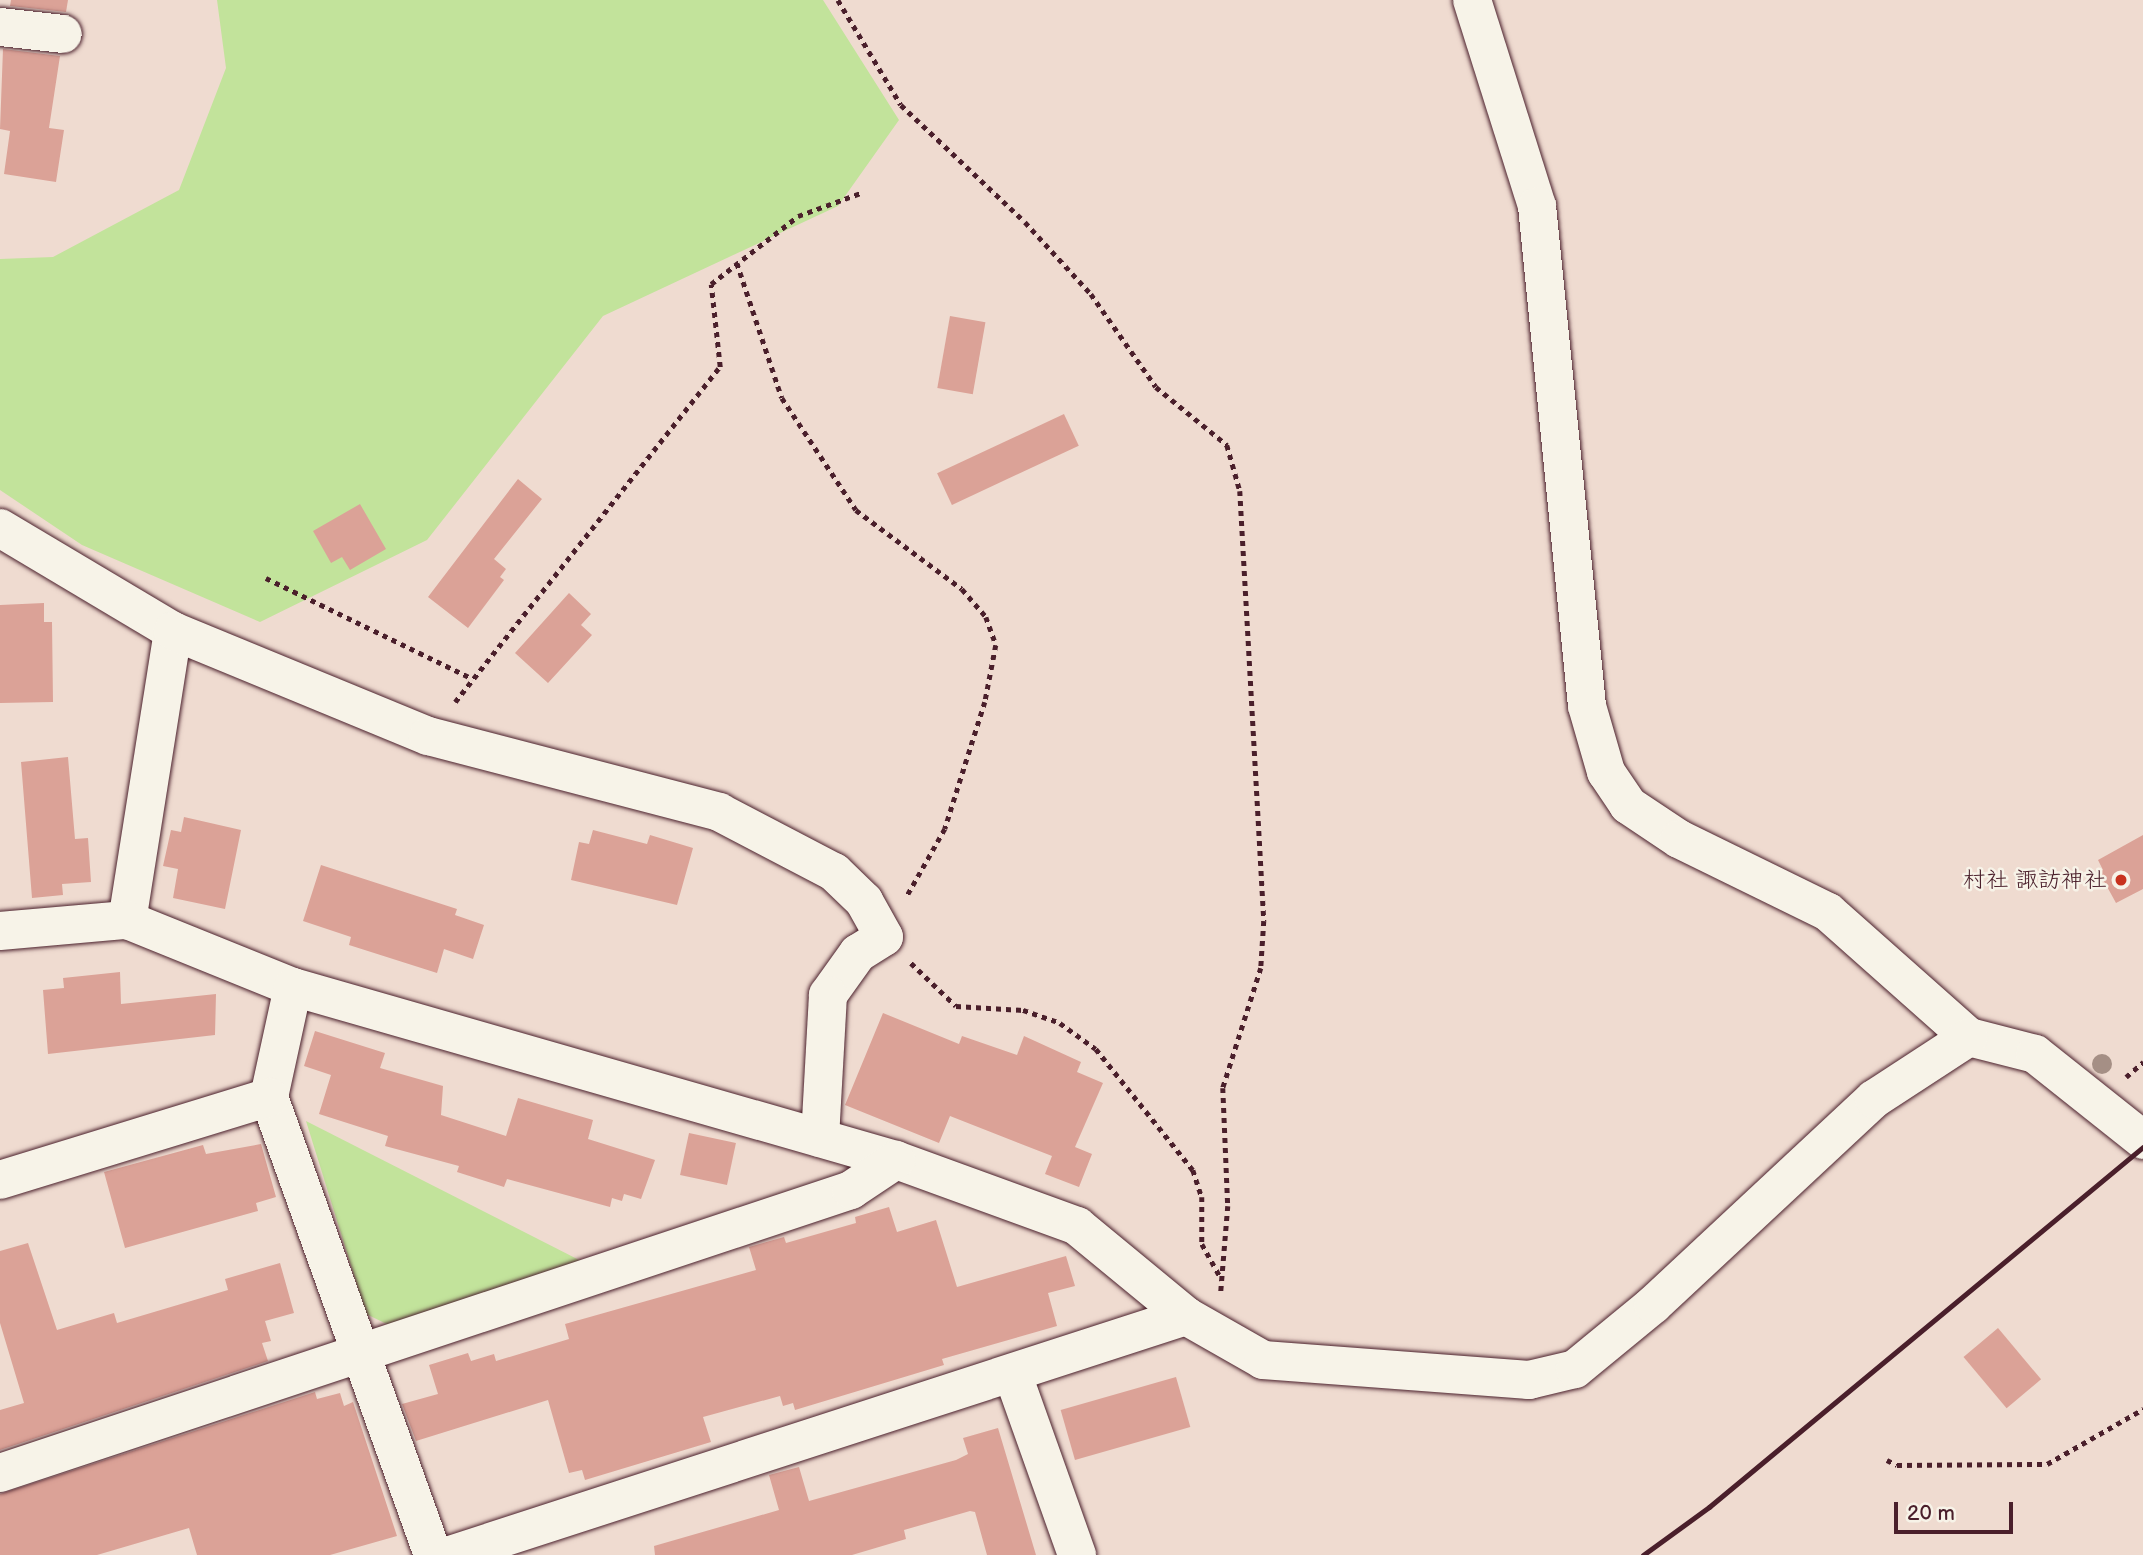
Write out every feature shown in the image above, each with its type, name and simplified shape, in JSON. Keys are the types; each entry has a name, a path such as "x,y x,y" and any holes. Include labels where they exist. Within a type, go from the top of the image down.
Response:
{"street":[{"path":"1472,0 1537,206 1587,706 1606,772 1628,805 1679,839 1828,912 1969,1037 2035,1054 2143,1140"},
{"path":"0,27 63,34"},
{"path":"3,533 173,631 428,736 719,812 834,872 864,901 884,937 858,953 828,995 820,1138"},
{"path":"127,920 173,631"},
{"path":"0,931 127,920 293,987 896,1160 1077,1226 1202,1325 1263,1360 1528,1380 1575,1369 1653,1305 1874,1099 1969,1037"},
{"path":"293,987 269,1097 433,1555"},
{"path":"0,1180 269,1097"},
{"path":"0,1472 851,1190 896,1160"},
{"path":"450,1555 1013,1375 1202,1325"},
{"path":"1013,1375 1077,1555"}],"path":[{"path":"838,0 901,105 1025,222 1082,284 1156,387 1227,444 1240,491 1264,921 1262,968 1223,1088 1228,1206 1222,1280 1202,1325"},
{"path":"428,736 720,367 710,284 798,216 861,193"},
{"path":"737,263 782,398 856,510 962,589 986,617 996,645 985,702 945,829 884,937 956,1006 1023,1010 1060,1023 1097,1049 1193,1170 1202,1197 1202,1244 1222,1280"},
{"path":"266,578 473,679"},
{"path":"1887,1460 1897,1465 2047,1464 2143,1409"}],"green space":[{"path":"217,0 823,0 899,120 838,206 603,316 427,540 260,622 82,545 0,490 0,259 53,257 179,190 226,68"},
{"path":"306,1121 587,1264 393,1327 366,1314"}],"building":[{"path":"11,0 68,0 66,12 10,6"},
{"path":"3,49 60,56 49,128 64,130 56,182 4,174 10,131 0,129"},
{"path":"950,316 985,322 973,394 937,388"},
{"path":"1064,414 1079,446 952,505 937,473"},
{"path":"518,479 542,499 494,559 506,569 500,577 504,580 468,628 428,597"},
{"path":"360,504 386,549 350,570 342,557 331,563 313,531"},
{"path":"569,593 591,614 581,625 592,635 548,683 515,653"},
{"path":"44,603 44,622 52,622 53,702 0,703 0,605"},
{"path":"68,757 75,839 88,838 91,882 62,884 63,895 32,898 21,762"},
{"path":"184,817 241,830 225,909 173,898 178,869 163,866 171,830 181,832"},
{"path":"593,830 647,844 650,835 693,848 677,905 571,880 579,842 589,844"},
{"name":"村社 諏訪神社","path":"2143,835 2143,889 2116,903 2099,872 2103,870 2098,860"},
{"path":"321,865 457,909 455,915 484,925 473,959 444,949 437,973 349,945 351,937 303,921"},
{"path":"120,972 121,1004 216,994 215,1035 48,1054 43,990 64,988 63,978"},
{"path":"883,1013 959,1044 962,1036 1017,1055 1024,1036 1081,1062 1077,1072 1103,1083 1075,1147 1092,1154 1079,1187 1045,1174 1052,1156 950,1116 939,1143 845,1105"},
{"path":"315,1031 385,1053 380,1068 443,1086 441,1115 506,1136 518,1098 593,1120 588,1139 655,1160 641,1199 624,1194 622,1201 612,1198 610,1207 507,1179 504,1187 457,1172 459,1166 385,1146 388,1136 319,1114 331,1075 304,1066"},
{"path":"689,1133 736,1143 727,1185 680,1175"},
{"path":"261,1144 276,1197 256,1203 258,1211 125,1248 104,1172 203,1145 206,1154"},
{"path":"889,1207 897,1232 936,1220 957,1287 1066,1256 1075,1286 1048,1293 1057,1326 942,1359 944,1365 795,1410 793,1403 783,1406 780,1396 703,1417 711,1442 585,1480 582,1470 569,1473 548,1400 416,1441 402,1404 438,1394 429,1365 468,1353 471,1361 494,1354 496,1361 569,1339 565,1324 756,1270 749,1247 784,1237 786,1243 856,1223 855,1217"},
{"path":"28,1243 57,1330 114,1313 117,1323 228,1290 225,1279 280,1263 294,1313 265,1321 271,1341 262,1343 268,1361 0,1450 0,1410 24,1403 0,1323 0,1251"},
{"path":"1998,1328 2041,1379 2007,1408 1964,1357"},
{"path":"1176,1377 1190,1427 1075,1460 1061,1410"},
{"path":"315,1392 317,1399 340,1393 344,1406 353,1402 397,1536 330,1555 197,1555 189,1528 97,1555 0,1555 0,1494"},
{"path":"998,1428 1036,1555 987,1555 975,1512 970,1511 904,1530 906,1539 852,1555 655,1555 654,1546 779,1510 769,1475 799,1467 809,1501 956,1460 968,1454 963,1438"}],"railway":[{"path":"1643,1555 1709,1507 2143,1147"}],"place":[{"name":"村社 諏訪神社","path":"2121,880"}]}
